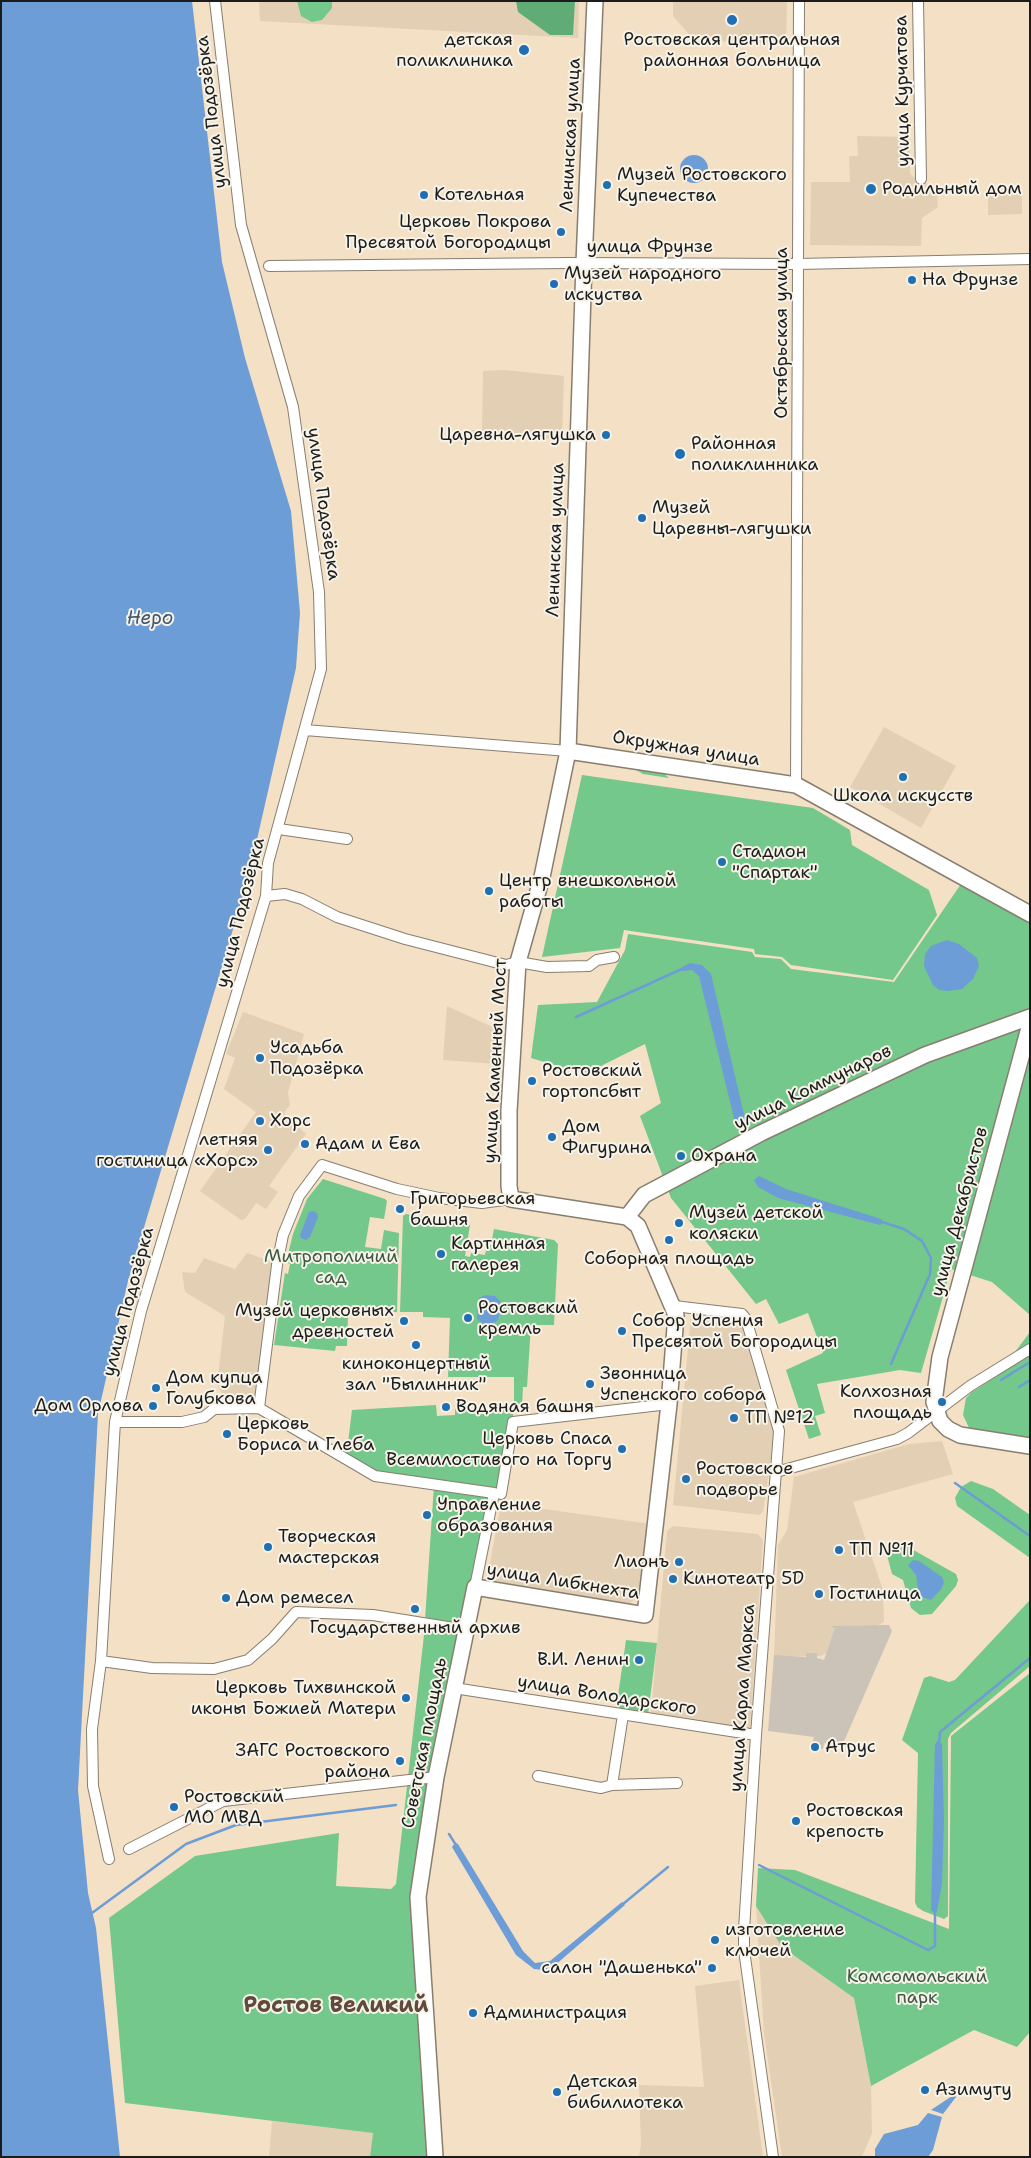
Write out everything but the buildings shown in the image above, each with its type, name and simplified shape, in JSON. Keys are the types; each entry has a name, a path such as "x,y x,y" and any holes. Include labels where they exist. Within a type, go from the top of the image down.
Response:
{"street":[{"name":"улица Подозёрка","path":"109,1859 93,1786 92,1729 101,1661 115,1422 144,1301 266,896 268,863 279,829 321,669 319,592 293,406 241,225 215,1"},
{"name":"Ленинская улица","path":"568,751 584,263 595,1"},
{"name":"Октябрьская улица","path":"796,785 799,1"},
{"name":"улица Курчатова","path":"918,1 921,179"},
{"name":"улица Фрунзе","path":"269,266 584,263 798,264 1030,259"},
{"name":"Окружная улица","path":"305,730 568,751 796,785 1030,914"},
{"name":"улица Каменный Мост","path":"511,1199 509,1111 518,962 542,877 568,751"},
{"path":"279,829 347,840"},
{"path":"266,896 285,894 293,896 337,917 405,939 506,966 518,962 547,967 589,966 597,960 614,957"},
{"name":"улица Коммунаров","path":"627,1217 644,1195 753,1137 925,1055 1030,1017"},
{"name":"улица Декабристов","path":"936,1412 934,1402 935,1384 940,1357 1030,1024"},
{"path":"115,1422 182,1422 204,1417 214,1409 259,1408 277,1265 283,1235 299,1196 322,1165 397,1189 439,1198 482,1203 511,1199 627,1217 633,1220 641,1232 674,1306 676,1315 669,1404 513,1422 501,1494"},
{"name":"улица Карла Маркса","path":"674,1306 728,1309 742,1314 746,1319 779,1431 756,1735 744,1950 773,2157"},
{"path":"776,1472 897,1439 908,1433 970,1386 1030,1350"},
{"name":"улица Либкнехта","path":"475,1586 645,1615 669,1404"},
{"name":"Советская площадь","path":"259,1408 375,1476 494,1493 436,1777 418,1898 435,2157"},
{"path":"936,1412 940,1421 948,1429 960,1435 1030,1446"},
{"path":"101,1661 152,1668 214,1669 248,1660 272,1639 296,1612 373,1615 466,1630"},
{"name":"улица Володарского","path":"454,1688 756,1735"},
{"path":"612,1785 623,1715"},
{"path":"538,1776 601,1788 612,1785 677,1783"},
{"path":"129,1849 223,1801 436,1777"}],"shaded area":[{"path":"259,1 579,1 578,38 260,21"},
{"name":"Ростовская центральная районная больница","path":"673,1 787,1 786,44 694,40 673,16"},
{"name":"Родильный дом","path":"857,136 910,137 910,173 917,181 925,182 937,195 938,207 922,218 921,246 810,245 811,182 850,182 849,156 858,156"},
{"path":"988,188 1022,188 1022,214 988,215"},
{"path":"505,370 564,376 562,439 469,434 469,430 482,430 483,371"},
{"name":"Школа искусств","path":"884,727 956,766 921,828 850,787"},
{"path":"447,1006 499,1030 496,1064 443,1060"},
{"path":"243,1012 304,1034 288,1093 290,1105 284,1113 306,1134 269,1186 278,1192 266,1209 256,1203 245,1219 241,1220 200,1191 256,1112 224,1089 235,1058 226,1054"},
{"path":"247,1253 273,1262 255,1403 227,1403 217,1385 225,1316 185,1292 182,1272 195,1273 204,1258 235,1269"},
{"path":"693,1313 741,1318 775,1431 763,1512 759,1515 673,1505 691,1317"},
{"path":"942,1441 953,1474 853,1502 883,1590 884,1622 821,1656 774,1656 778,1545 787,1530 794,1477 909,1444"},
{"path":"501,1503 651,1524 642,1588 638,1597 627,1605 488,1583"},
{"path":"673,1526 758,1534 763,1540 750,1730 653,1717 651,1712 667,1531"},
{"path":"889,1625 892,1631 842,1746 824,1743 823,1749 818,1748 817,1752 811,1751 814,1737 768,1731 774,1655 806,1657 806,1653 817,1653 817,1658 824,1660 835,1628 830,1626"},
{"path":"756,1906 782,1947 854,1998 871,2086 872,2133 862,2157 782,2157 764,2033"},
{"path":"739,1980 763,2157 639,2157 641,2145 639,2085 704,2087 695,1986"},
{"path":"272,2121 373,2133 370,2157 269,2157"}],"green space":[{"path":"297,1 332,1 332,8 322,20 312,22 301,16"},
{"path":"516,1 575,1 573,35 550,35 518,12"},
{"path":"583,758 658,768 669,778 643,774 633,768 582,762"},
{"name":"Стадион \"Спартак\"","path":"582,775 813,808 850,830 852,845 929,890 937,915 893,980 791,965 782,957 755,954 754,949 624,930 620,948 542,957"},
{"path":"963,881 1030,917 1030,1315 992,1282 951,1269 921,1373 900,1370 817,1384 825,1413 815,1416 821,1435 809,1439 786,1370 823,1353 808,1313 779,1324 766,1299 756,1304 671,1198 640,1116 661,1103 645,1044 585,1074 531,1058 538,1005 597,1002 625,950 628,934 752,952 755,957 781,959 791,969 894,982"},
{"name":"Митрополичий сад","path":"323,1179 387,1201 384,1219 370,1217 365,1247 381,1249 384,1230 399,1233 397,1312 353,1310 350,1306 344,1306 343,1314 348,1316 347,1346 336,1346 335,1351 274,1345 285,1273 288,1274 290,1264 286,1262 293,1234 307,1199"},
{"path":"406,1214 470,1225 465,1256 470,1257 471,1253 485,1255 487,1245 491,1245 494,1229 554,1240 558,1244 554,1325 531,1325 527,1387 523,1387 522,1405 514,1405 514,1377 448,1377 450,1318 423,1317 423,1312 400,1312 403,1216"},
{"path":"1030,1332 1030,1441 970,1430 963,1415 966,1398 997,1376"},
{"path":"436,1405 437,1416 455,1415 455,1409 514,1409 501,1494 494,1493 418,1897 435,2157 370,2157 373,2133 125,2103 109,1918 195,1856 339,1833 336,1886 391,1889 396,1884 424,1635 434,1485 375,1476 346,1459 352,1410"},
{"path":"971,1481 993,1489 1030,1515 1030,1558 957,1506 955,1498 961,1487"},
{"path":"901,1543 956,1574 958,1580 956,1586 932,1614 920,1615 911,1608 903,1580 892,1574 887,1555 890,1548"},
{"path":"1030,1600 1030,1666 951,1733 948,1739 948,1916 944,1919 923,1911 917,1907 915,1902 918,1753 902,1740 924,1678 930,1676 949,1682 955,1680"},
{"path":"626,1640 657,1643 648,1715 616,1710"},
{"name":"Комсомольский парк","path":"1030,1673 1030,2032 1017,2047 974,2030 871,2086 854,1998 782,1947 756,1906 758,1868 795,1870 949,1929 951,1736"}],"water":[{"name":"Неро","path":"1,1 192,1 222,262 245,358 291,511 300,613 296,668 248,879 128,1281 98,1414 78,1790 88,1893 96,1928 120,2157 1,2157"},
{"path":"694,155 704,159 708,169 704,179 694,183 684,179 680,169 684,159"},
{"path":"947,940 959,944 977,958 979,966 973,979 962,989 939,990 933,985 924,966 925,954 931,946"},
{"path":"690,963 702,965 711,974 746,1123 742,1128 736,1126 699,976 692,970 682,971 682,967"},
{"path":"759,1176 786,1189 881,1219 883,1222 880,1225 778,1198 758,1187 754,1180"},
{"path":"309,1212 317,1213 318,1217 310,1237 306,1240 301,1238 300,1235"},
{"path":"486,1295 495,1296 500,1301 501,1309 498,1320 488,1327 477,1319 479,1298"},
{"path":"913,1560 919,1561 942,1577 944,1582 942,1588 931,1600 922,1597 916,1575 908,1565"},
{"path":"937,1741 942,1744 944,1820 942,1884 935,1914 931,1910 935,1745"},
{"path":"455,1843 458,1844 523,1951 535,1963 550,1961 622,1902 625,1905 554,1966 544,1970 534,1969 516,1955 452,1847"},
{"path":"955,2094 956,2097 943,2114 931,2110"},
{"path":"928,2113 942,2117 933,2150 928,2157 875,2157 875,2149 884,2134 918,2125"}],"waterway":[{"path":"576,1017 684,968"},
{"path":"882,1222 904,1229 922,1241 931,1258 930,1274 891,1364"},
{"path":"1001,1380 1030,1362"},
{"path":"1019,1387 1030,1380"},
{"path":"955,1483 1030,1536"},
{"path":"939,1744 940,1732 1030,1658"},
{"path":"92,1913 186,1844 236,1825 396,1805"},
{"path":"449,1834 456,1845"},
{"path":"759,1865 928,1950 935,1946 935,1912"},
{"path":"623,1904 668,1867"}],"place":[{"name":"Ростовская центральная районная больница","path":"732,20"},
{"name":"детская поликлиника","path":"524,50"},
{"name":"Музей Ростовского Купечества","path":"607,185"},
{"name":"Родильный дом","path":"871,189"},
{"name":"Котельная","path":"424,195"},
{"name":"Церковь Покрова Пресвятой Богородицы","path":"561,232"},
{"name":"На Фрунзе","path":"912,280"},
{"name":"Музей народного искуства","path":"554,284"},
{"name":"Царевна-лягушка","path":"606,435"},
{"name":"Районная поликлинника","path":"680,454"},
{"name":"Музей Царевны-лягушки","path":"642,518"},
{"name":"Школа искусств","path":"903,777"},
{"name":"Стадион \"Спартак\"","path":"722,862"},
{"name":"Центр внешкольной работы","path":"489,891"},
{"name":"Усадьба Подозёрка","path":"260,1058"},
{"name":"Ростовский гортопсбыт","path":"532,1081"},
{"name":"Хорс","path":"260,1121"},
{"name":"Дом Фигурина","path":"552,1137"},
{"name":"Адам и Ева","path":"305,1144"},
{"name":"летняя гостиница «Хорс»","path":"268,1150"},
{"name":"Охрана","path":"681,1156"},
{"name":"Григорьевская башня","path":"400,1209"},
{"name":"Музей детской коляски","path":"679,1223"},
{"name":"Соборная площадь","path":"669,1240"},
{"name":"Картинная галерея","path":"441,1254"},
{"name":"Ростовский кремль","path":"468,1318"},
{"name":"Музей церковных древностей","path":"404,1321"},
{"name":"Собор Успения Пресвятой Богородицы","path":"622,1331"},
{"name":"киноконцертный зал \"Былинник\"","path":"416,1345"},
{"name":"Звонница Успенского собора","path":"590,1384"},
{"name":"Дом купца Голубкова","path":"156,1388"},
{"name":"Колхозная площадь","path":"942,1402"},
{"name":"Дом Орлова","path":"153,1406"},
{"name":"Водяная башня","path":"446,1407"},
{"name":"ТП №12","path":"734,1418"},
{"name":"Церковь Бориса и Глеба","path":"227,1434"},
{"name":"Церковь Спаса Всемилостивого на Торгу","path":"622,1449"},
{"name":"Ростовское подворье","path":"686,1479"},
{"name":"Управление образования","path":"427,1515"},
{"name":"Творческая мастерская","path":"268,1547"},
{"name":"ТП №11","path":"839,1550"},
{"name":"Лионъ","path":"679,1562"},
{"name":"Кинотеатр 5D","path":"673,1579"},
{"name":"Гостиница","path":"819,1594"},
{"name":"Дом ремесел","path":"226,1598"},
{"name":"Государственный архив","path":"415,1609"},
{"name":"В.И. Ленин","path":"639,1660"},
{"name":"Церковь Тихвинской иконы Божией Матери","path":"406,1698"},
{"name":"Атрус","path":"815,1747"},
{"name":"ЗАГС Ростовского района","path":"400,1761"},
{"name":"Ростовский МО МВД","path":"174,1807"},
{"name":"Ростовская крепость","path":"796,1821"},
{"name":"изготовление ключей","path":"715,1940"},
{"name":"салон \"Дашенька\"","path":"712,1968"},
{"name":"Администрация","path":"473,2013"},
{"name":"Азимуту","path":"925,2090"},
{"name":"Детская бибилиотека","path":"557,2092"}],"district":[{"name":"Ростов Великий","path":"336,2006"}]}
